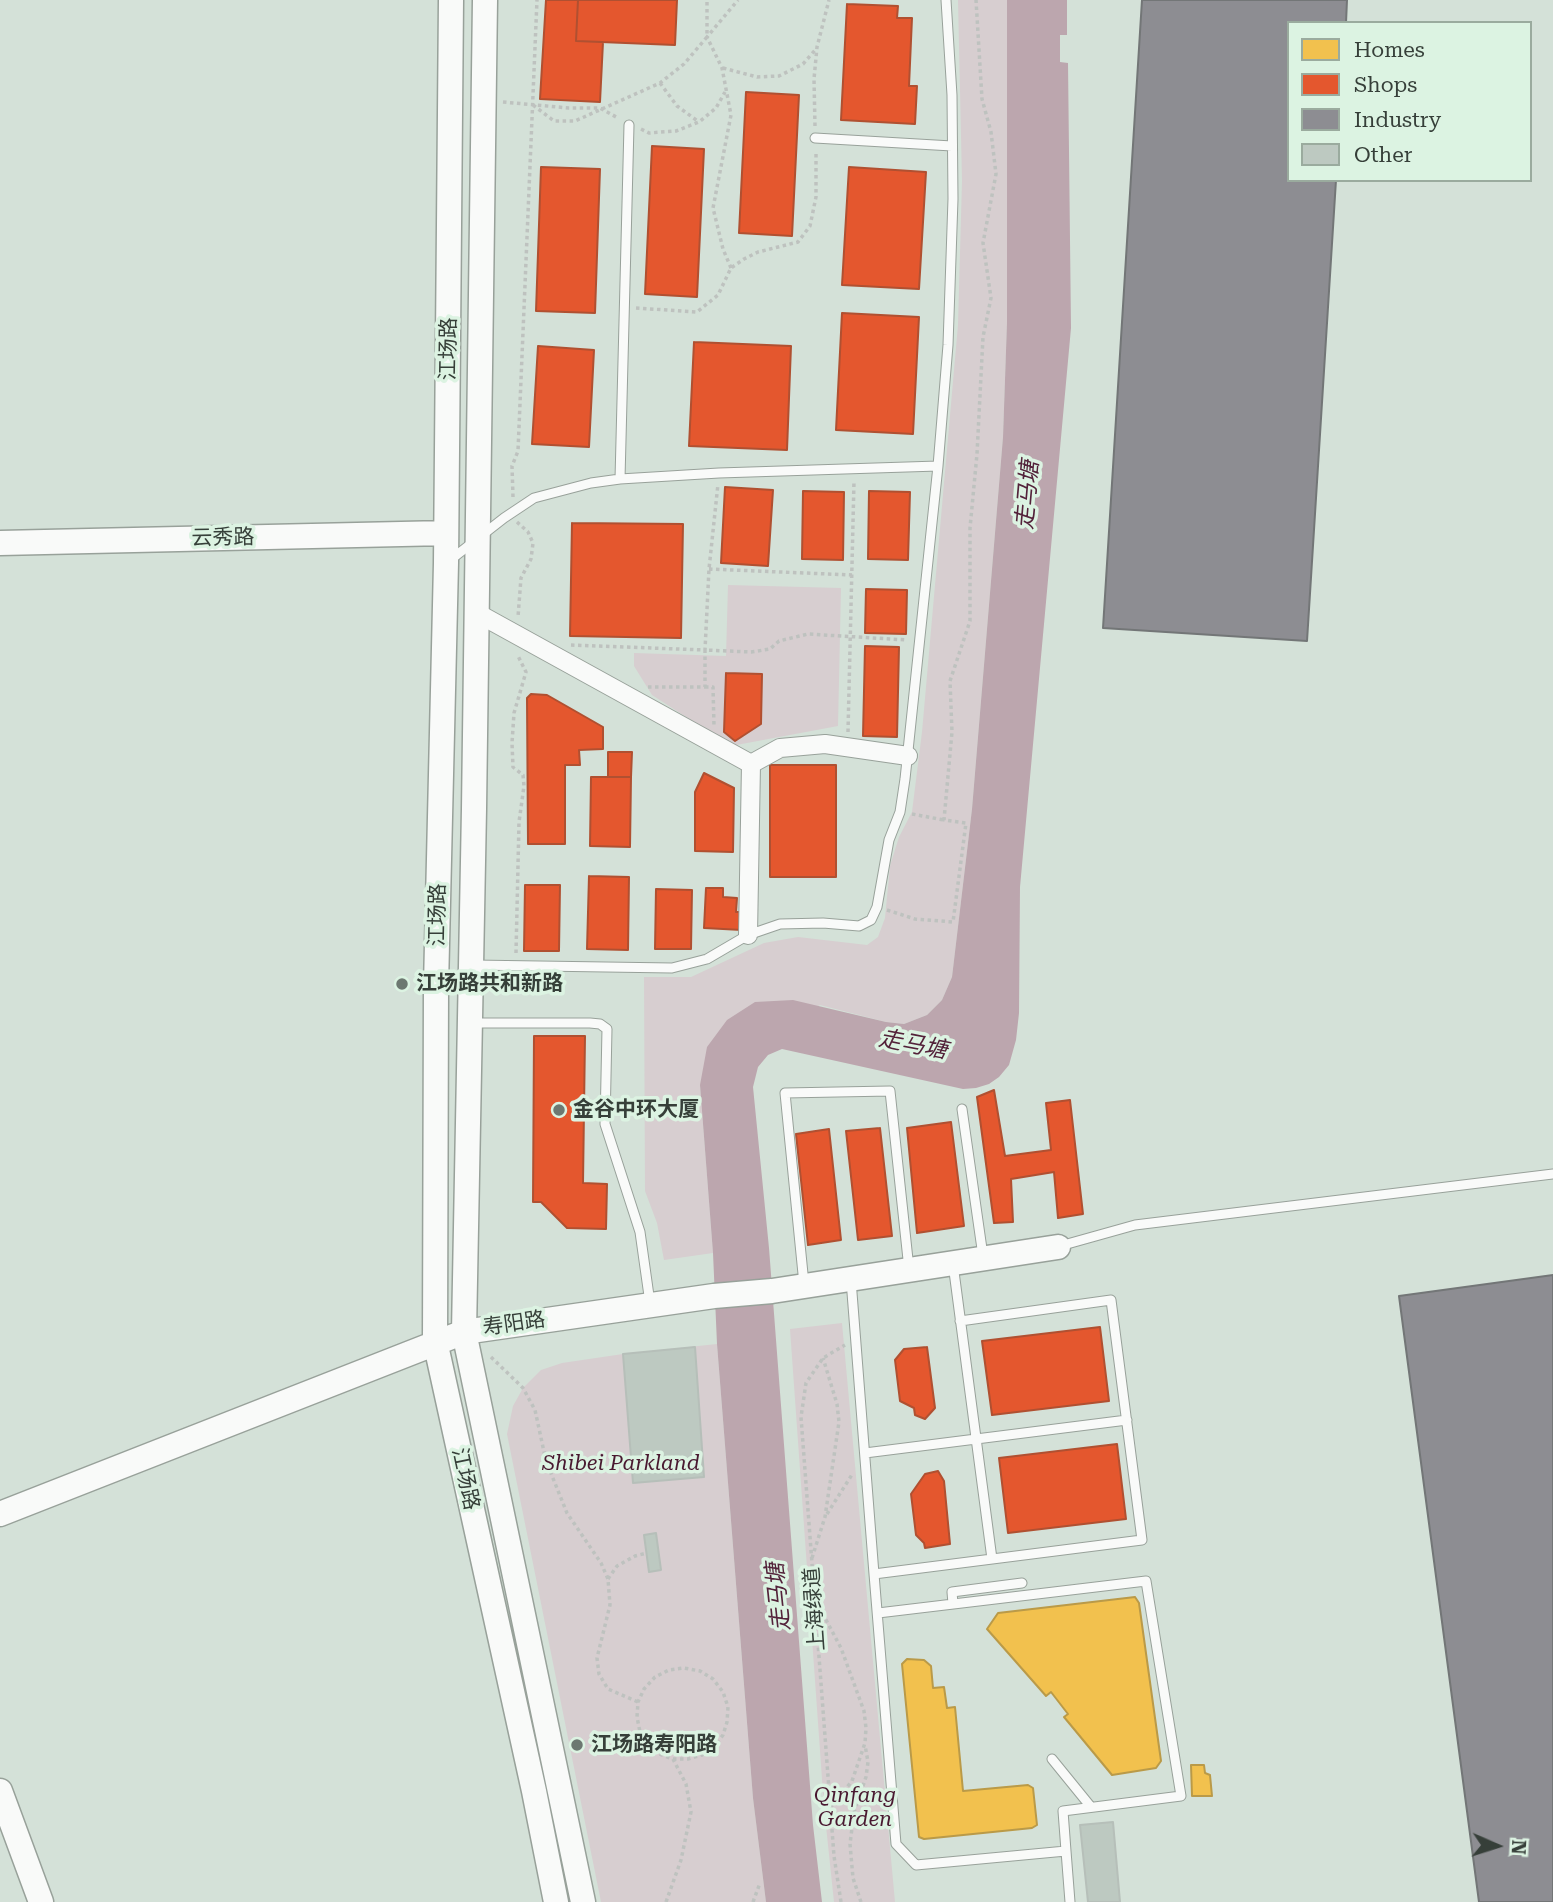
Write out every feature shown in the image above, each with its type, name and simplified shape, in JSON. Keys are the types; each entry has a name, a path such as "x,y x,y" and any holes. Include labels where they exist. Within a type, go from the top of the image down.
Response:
{"main road":[{"name":"江场路","path":"451,0 446,563 436,972 435,1342 556,1902"},
{"name":"江场路","path":"485,0 464,1332 583,1902"},
{"name":"云秀路","path":"0,543 446,533"},
{"name":"寿阳路","path":"0,1514 464,1332 714,1296 772,1291 1058,1247"},
{"path":"0,1791 41,1902"}],"street":[{"path":"477,613 751,764"},
{"path":"751,764 780,748 825,744 908,756"},
{"path":"748,935 751,764"}],"lane":[{"path":"471,965 671,968 707,959 748,935 780,924 859,926 872,920 877,907 885,857 900,812 908,756 948,345 952,146 946,0"},
{"path":"620,479 629,125"},
{"path":"815,138 952,146"},
{"path":"446,563 534,498 591,483 719,473 938,466"},
{"path":"470,1023 590,1023 600,1024 607,1029 605,1124 640,1232 650,1305"},
{"path":"804,1286 785,1093 890,1091 909,1269"},
{"path":"962,1109 984,1258"},
{"path":"1058,1247 1135,1225 1553,1174"},
{"path":"953,1262 992,1559"},
{"path":"851,1278 896,1844 916,1865 1066,1851"},
{"path":"874,1574 1142,1540 1111,1300 960,1321"},
{"path":"865,1458 1127,1420"},
{"path":"878,1614 1146,1581 1181,1796 1063,1811 1070,1902"},
{"path":"953,1604 952,1592 1021,1583"},
{"path":"1052,1759 1091,1807"}],"path":[{"path":"514,965 519,822 524,786 523,775 513,767 512,743 514,713 526,671 517,654 516,635 522,578 531,559 533,543 528,532 516,520 512,466 518,451 537,0"},
{"path":"707,0 707,37 722,68 732,115 713,208 723,250 732,268"},
{"path":"531,104 554,121 575,121 660,83 684,64 738,0"},
{"path":"625,307 697,312 718,295 732,268 758,252 798,242 810,226 816,197 814,79 817,47 829,0"},
{"path":"944,820 952,732 950,681 970,621 970,528 983,337 991,298 983,243 996,174 991,132 982,99 976,0"},
{"path":"722,68 757,76 779,76 803,64 817,47"},
{"path":"660,83 677,106 699,122"},
{"path":"483,101 600,108 649,133 676,131 699,122 716,108 726,90"},
{"path":"848,748 855,469"},
{"path":"705,687 709,569 719,473"},
{"path":"709,569 852,575"},
{"path":"571,645 751,652 769,649 779,641 808,634 920,641"},
{"path":"610,687 713,687 715,744"},
{"path":"877,907 915,919 953,922 966,823 900,812"},
{"path":"464,1332 523,1388 535,1410 546,1461 567,1513 608,1578 610,1605 597,1658 599,1674 608,1689 638,1702"},
{"name":"上海绿道","path":"841,1902 831,1808 801,1417 806,1383 823,1358 856,1339"},
{"path":"812,1560 825,1517 839,1422 838,1404 823,1358"},
{"path":"825,1517 865,1458"},
{"path":"608,1578 617,1566 647,1553"},
{"path":"815,1599 841,1648 864,1711 868,1762 866,1777 854,1812 850,1844 853,1878 861,1902"},
{"path":"684,1668 700,1671 713,1679 723,1692 728,1707 723,1735 714,1747 702,1755 673,1759 659,1754 648,1744 638,1724 638,1702 644,1689 655,1677 669,1670 684,1668"},
{"path":"831,1808 852,1781 865,1743"},
{"path":"666,1902 681,1860 691,1812 686,1784 673,1759"},
{"path":"752,1902 760,1883"}],"green space":[{"path":"958,0 1007,0 1007,322 1003,437 972,809 952,977 942,1000 927,1015 904,1024 820,1005 700,1085 713,1253 664,1260 657,1223 645,1191 644,977 691,977 764,943 798,937 867,945 878,937 885,918 890,866 899,837 912,812 922,732 958,325 962,181"},
{"path":"728,585 841,588 838,726 731,746 652,695 634,666 634,653 726,656"},
{"name":"Qinfang Garden","path":"842,1323 895,1902 834,1902 824,1807 790,1329"},
{"name":"Shibei Parkland","path":"717,1344 753,1798 766,1902 601,1902 507,1434 513,1406 523,1388 541,1370 562,1363"}],"water":[{"name":"走马塘","path":"1007,0 1067,0 1067,35 1060,35 1060,62 1068,63 1071,328 1020,887 1019,1013 1016,1040 1009,1065 999,1077 976,1088 963,1089 782,1049 768,1055 758,1067 753,1087 769,1248 813,1825 822,1902 766,1902 753,1798 717,1344 700,1085 707,1047 727,1020 755,1002 793,1000 904,1024 927,1015 942,1000 952,977 972,809 1003,437 1007,322"}],"building: Homes":[{"path":"1135,1597 1139,1603 1161,1761 1156,1768 1112,1775 1064,1717 1068,1714 1051,1692 1046,1696 987,1629 998,1613"},
{"path":"907,1659 924,1660 931,1666 933,1688 944,1687 947,1708 955,1707 963,1791 1028,1785 1033,1788 1037,1825 1032,1828 924,1839 919,1837 902,1664"},
{"path":"1191,1765 1204,1765 1205,1773 1210,1775 1212,1796 1192,1796"}],"building: Shops":[{"path":"546,0 578,0 576,41 603,42 600,102 540,99"},
{"path":"578,0 677,0 675,45 576,41"},
{"path":"847,4 898,6 897,18 912,18 909,86 917,86 915,124 841,120"},
{"path":"746,92 799,95 792,236 739,233"},
{"path":"652,146 704,149 697,297 645,294"},
{"path":"541,167 600,169 595,313 536,311"},
{"path":"849,167 926,172 919,289 842,285"},
{"path":"842,313 919,317 913,434 836,430"},
{"path":"694,342 791,346 787,450 689,446"},
{"path":"538,346 594,350 589,447 532,444"},
{"path":"725,487 773,490 768,566 721,563"},
{"path":"803,491 844,492 843,560 802,559"},
{"path":"869,491 910,492 908,560 868,559"},
{"path":"572,523 683,524 681,638 570,636"},
{"path":"866,589 907,590 906,634 865,633"},
{"path":"865,646 899,647 897,737 863,736"},
{"path":"726,673 762,674 761,724 735,741 724,732"},
{"path":"531,694 547,695 603,727 603,749 579,750 580,765 565,765 565,844 528,844 527,698"},
{"path":"608,752 632,752 631,777 608,777"},
{"path":"770,765 836,765 836,877 770,877"},
{"path":"704,773 734,788 733,852 695,851 695,792"},
{"path":"591,777 631,777 630,847 590,846"},
{"path":"589,876 629,877 628,950 587,949"},
{"path":"525,885 560,885 559,951 524,951"},
{"path":"706,888 723,888 723,897 737,898 736,912 742,912 742,930 704,928"},
{"path":"656,889 692,890 691,949 655,949"},
{"name":"金谷中环大厦","path":"534,1036 585,1036 583,1183 607,1184 606,1229 567,1228 541,1202 533,1202"},
{"path":"994,1090 1005,1156 1051,1150 1046,1103 1070,1100 1083,1214 1058,1218 1054,1172 1011,1179 1013,1222 994,1223 977,1097"},
{"path":"951,1122 964,1226 917,1233 907,1128"},
{"path":"880,1128 892,1236 858,1240 846,1131"},
{"path":"829,1129 841,1240 808,1245 796,1134"},
{"path":"1100,1327 1109,1401 992,1415 982,1341"},
{"path":"927,1347 935,1408 925,1419 915,1415 914,1408 900,1401 895,1360 904,1349"},
{"path":"1117,1444 1126,1519 1008,1533 999,1458"},
{"path":"938,1471 944,1481 950,1544 925,1548 916,1535 911,1494 925,1474"}],"building: Industry":[{"path":"1142,0 1347,0 1346,21 1287,21 1287,182 1336,182 1307,641 1103,628"},
{"path":"1553,1275 1553,1902 1479,1902 1399,1296"}],"building: Other":[{"path":"695,1347 704,1477 633,1483 623,1354"},
{"path":"656,1533 661,1570 649,1572 644,1535"},
{"path":"1113,1822 1120,1902 1088,1902 1080,1825"}],"place":[{"name":"江场路共和新路","path":"402,984"},
{"name":"金谷中环大厦","path":"559,1110"},
{"name":"江场路寿阳路","path":"577,1745"}]}
